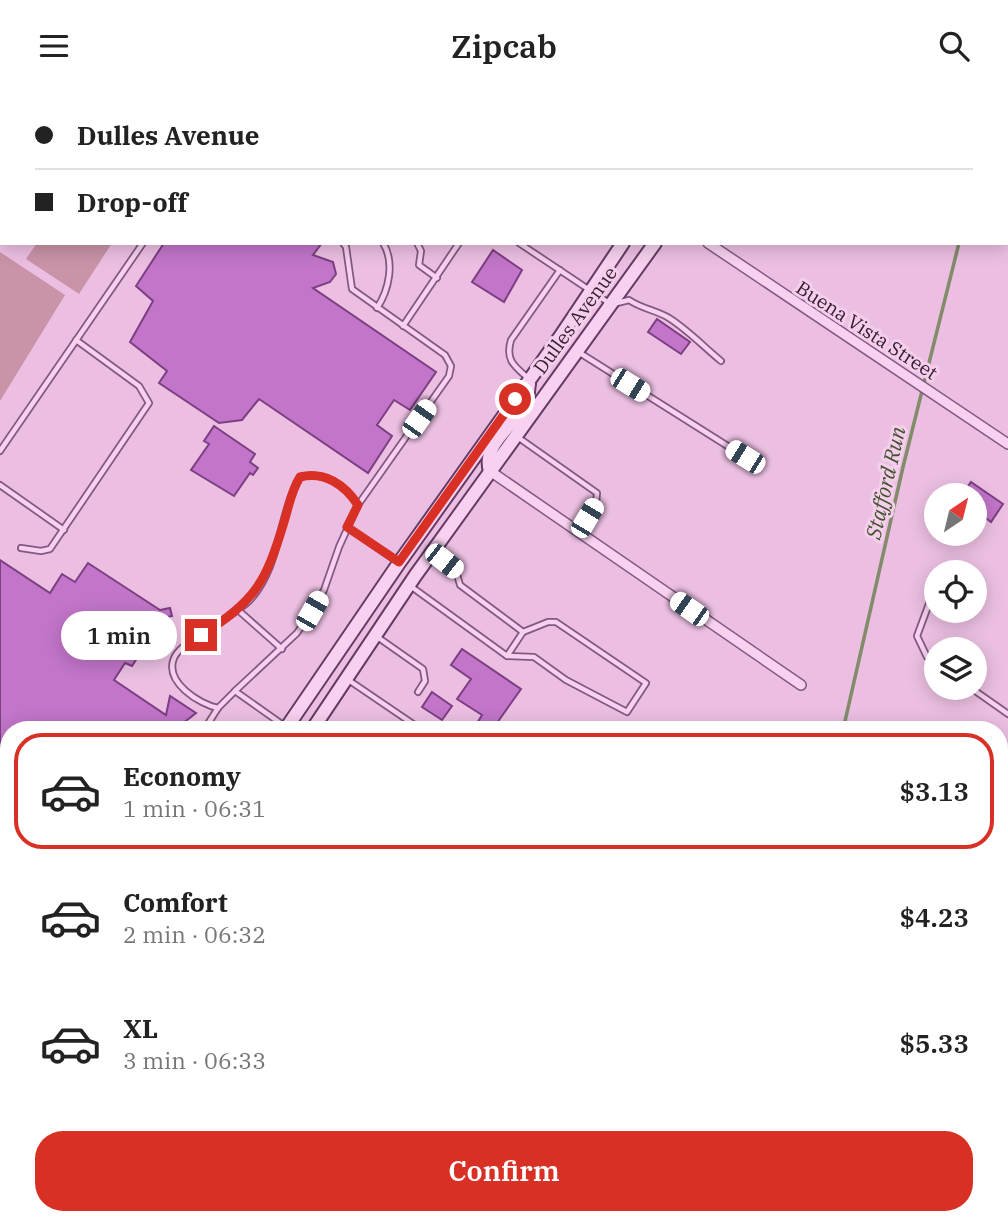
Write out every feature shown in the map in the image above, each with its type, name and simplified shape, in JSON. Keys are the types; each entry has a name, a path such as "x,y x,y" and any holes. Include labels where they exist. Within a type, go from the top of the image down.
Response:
{"main road":[{"name":"Dulles Avenue","path":"291,721 622,245"},
{"name":"Dulles Avenue","path":"318,721 432,552 654,245"},
{"path":"490,471 487,463 491,450 527,401 529,380"}],"street":[{"name":"Buena Vista Street","path":"711,245 1008,444"},
{"path":"490,471 801,685"}],"lane":[{"path":"0,451 142,245"},
{"path":"210,721 218,708 297,633 324,590 358,505 449,376 451,366 446,355 352,289 344,245"},
{"path":"377,308 383,299 390,266 384,245"},
{"path":"418,245 421,251 419,265 437,278"},
{"path":"403,326 458,245"},
{"path":"522,245 610,304 629,300 640,307 656,310 673,320 721,361"},
{"path":"529,380 510,362 507,352 511,340 560,270"},
{"path":"21,548 41,551 50,549 149,403 139,386 76,340"},
{"path":"576,351 745,457"},
{"path":"515,435 597,493 596,503 578,532"},
{"path":"218,708 197,699 184,689 173,674 173,659 181,647 251,599 271,565 292,490 300,477 311,474 342,486 358,505"},
{"path":"0,485 64,530"},
{"path":"347,527 399,562"},
{"path":"432,552 456,571 460,585 523,632"},
{"path":"409,585 507,656 534,657 566,680 627,712 646,683 556,622 548,622 523,632 507,656"},
{"path":"238,610 282,649"},
{"path":"924,617 917,636 924,651"},
{"path":"375,636 423,669 425,681 418,692"},
{"path":"347,678 409,721"},
{"path":"235,691 276,721"},
{"path":"987,699 1008,714"}],"shaded area":[{"path":"36,245 111,245 79,294 26,259"},
{"path":"0,252 65,295 0,401"}],"building":[{"path":"163,245 320,245 313,255 333,262 336,274 330,282 313,288 436,372 410,410 394,400 377,425 392,436 368,473 259,399 242,420 219,423 159,383 167,371 130,342 153,301 136,286"},
{"path":"493,250 522,270 504,302 472,282"},
{"path":"657,319 690,342 681,354 648,332"},
{"path":"214,426 255,454 250,462 258,468 253,475 250,473 234,496 191,470 209,444 204,441"},
{"path":"987,493 1003,504 991,522 987,519"},
{"path":"0,560 50,593 62,574 75,582 88,563 160,610 170,608 172,616 163,618 132,666 125,663 114,680 166,715 170,696 196,713 186,721 0,721"},
{"path":"462,649 521,689 498,721 478,721 482,715 457,699 471,679 451,665"},
{"path":"432,692 452,706 442,720 422,707"}],"waterway":[{"name":"Stafford Run","path":"845,721 903,467 958,245"}],"route":[{"path":"201,635 230,618 251,599 271,565 292,490 300,477 311,474 342,486 358,505 347,527 399,562 515,399"}]}
